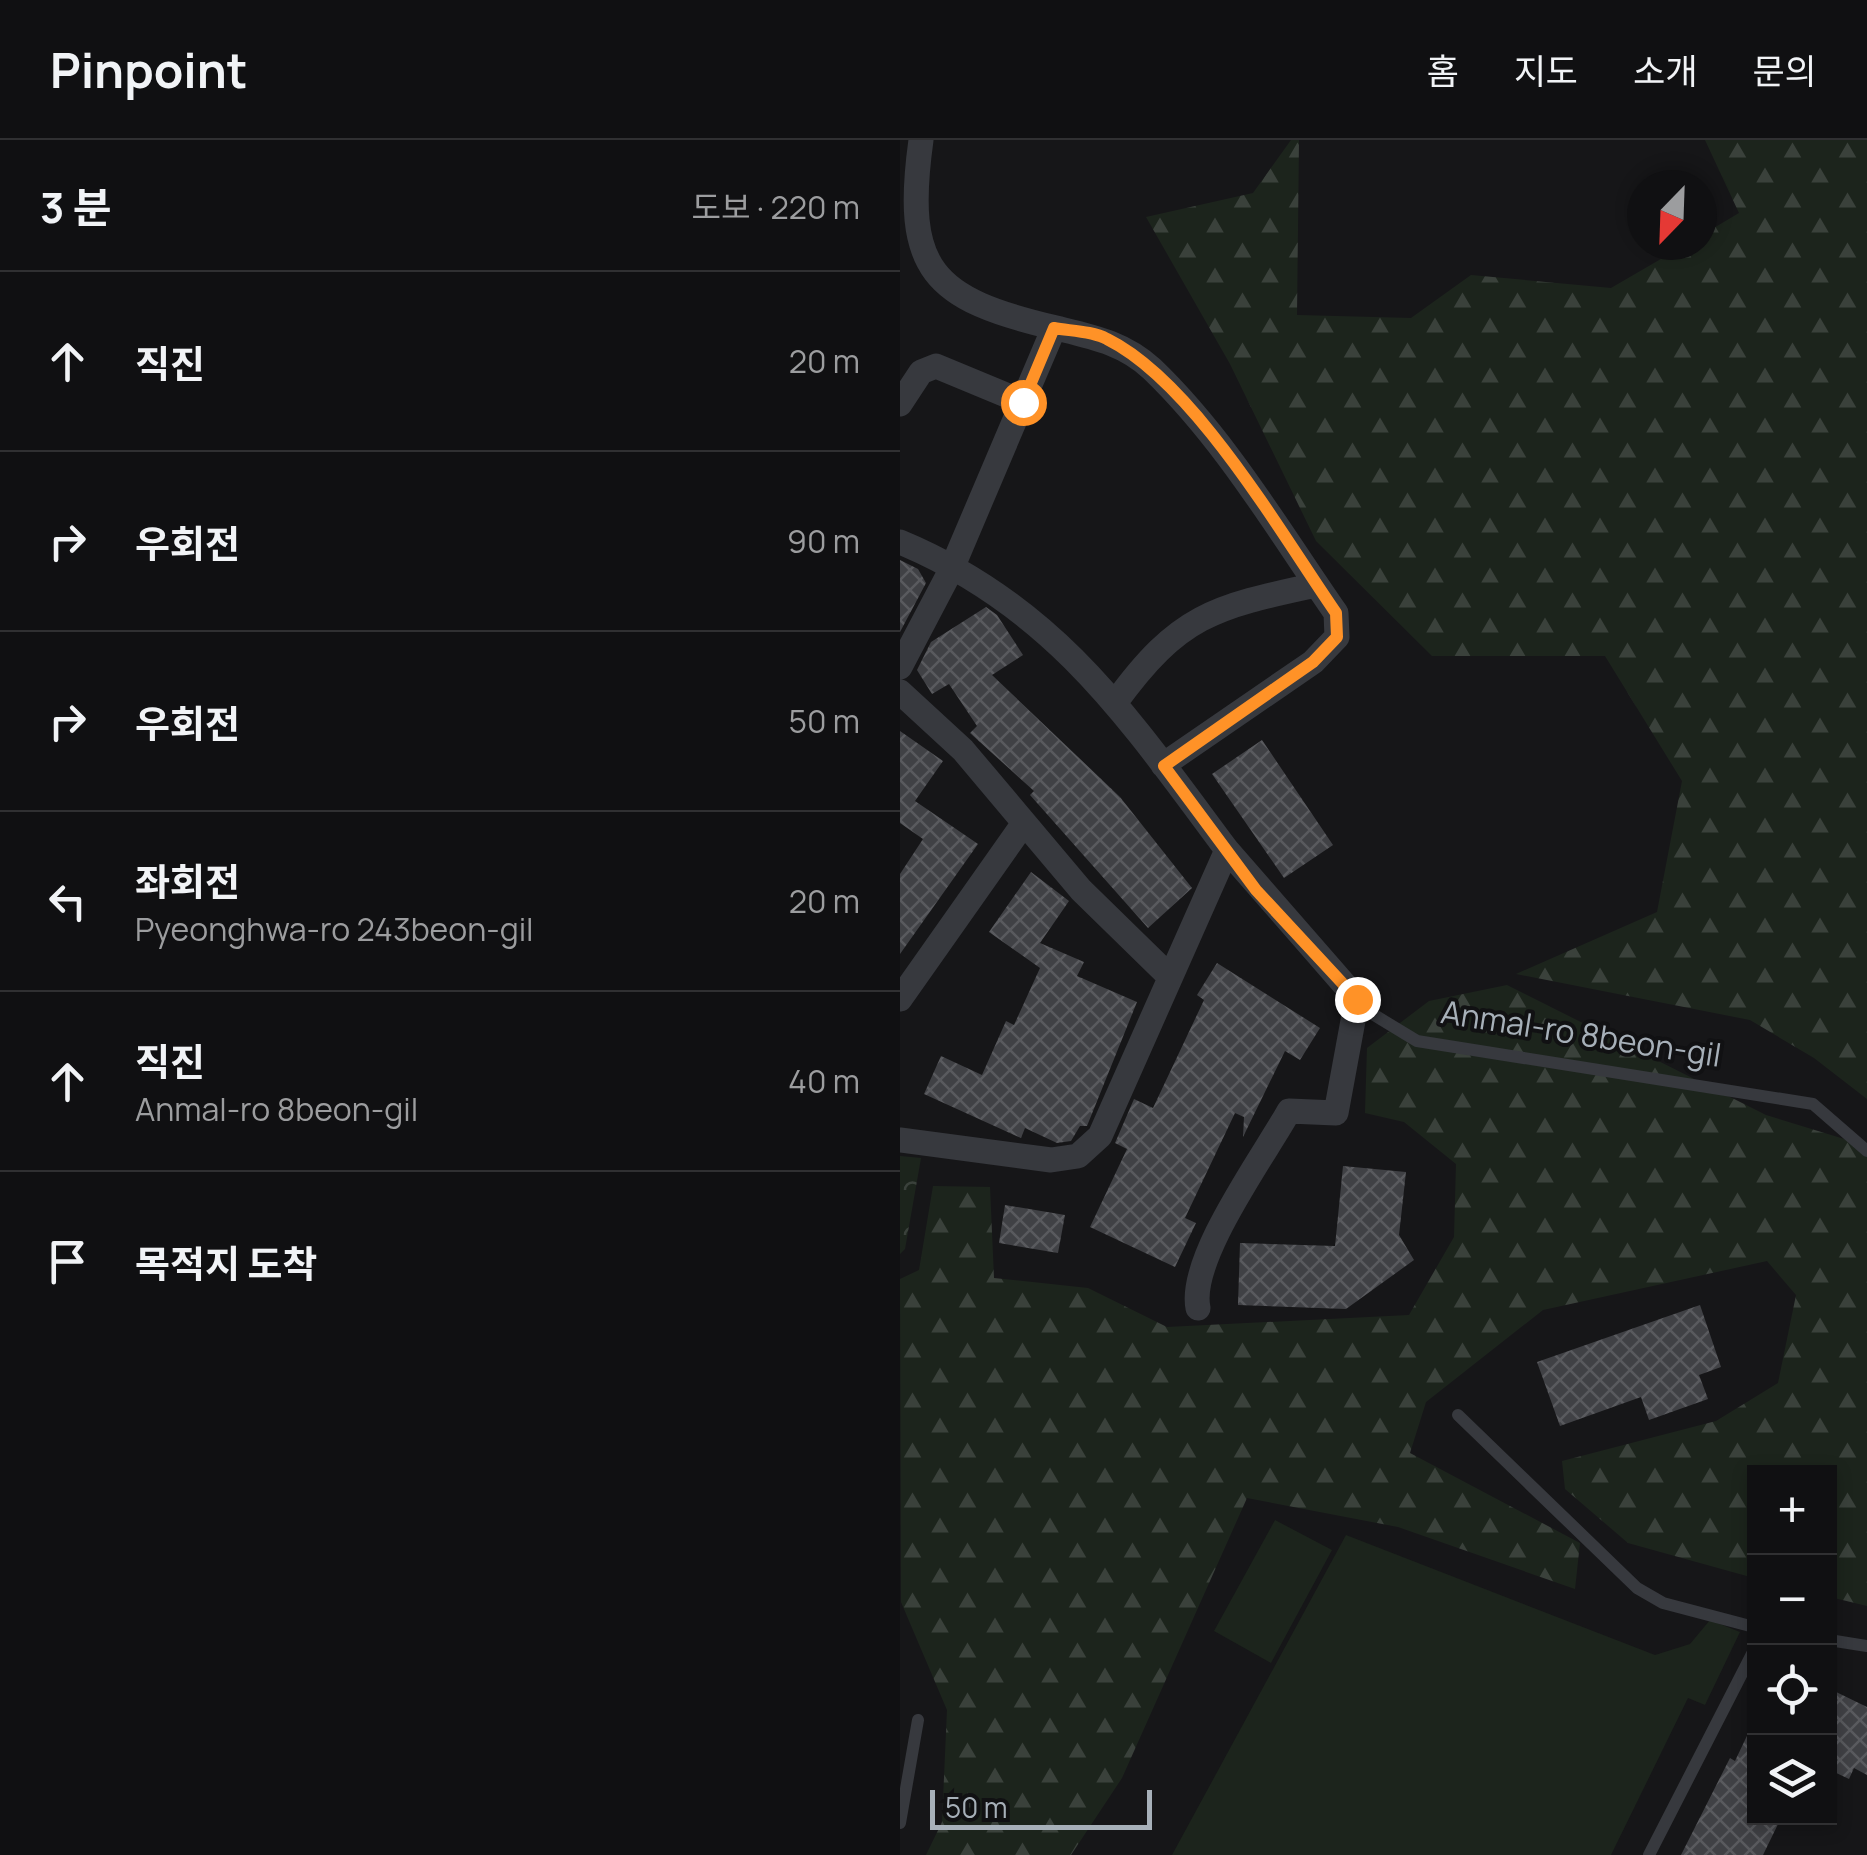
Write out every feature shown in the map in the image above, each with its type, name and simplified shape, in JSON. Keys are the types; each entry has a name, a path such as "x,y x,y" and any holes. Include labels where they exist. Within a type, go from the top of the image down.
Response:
{"street":[{"path":"913,160 916,227 925,259 944,286 972,304 1054,328 1104,337 1151,368 1222,449 1336,613 1337,637 1313,662 1164,766"},
{"path":"900,667 952,568 1054,328"},
{"path":"900,404 921,372 936,366 1023,402"},
{"name":"Anmal-ro 8beon-gil","path":"900,542 952,568 1054,636 1115,704 1226,850 1357,999"},
{"path":"1115,704 1144,663 1172,636 1198,619 1232,604 1316,586"},
{"path":"900,692 963,750 1081,890 1169,976"},
{"path":"900,999 1024,823"},
{"path":"900,1140 1051,1160 1078,1156 1100,1136 1226,850"},
{"path":"1198,1308 1194,1289 1205,1260 1289,1111 1336,1113 1357,999"}],"lane":[{"name":"Anmal-ro 8beon-gil","path":"1357,999 1371,1013 1417,1040 1813,1104 1867,1151"},
{"path":"1458,1415 1638,1588 1664,1603 1747,1625"},
{"path":"1837,1641 1867,1646"},
{"path":"1649,1855 1747,1664"},
{"path":"900,1823 918,1720"}],"green space":[{"path":"1291,140 1299,140 1297,315 1411,318 1471,275 1611,288 1659,260 1717,260 1717,226 1739,213 1705,140 1867,140 1867,1099 1814,1058 1750,1020 1516,974 1657,912 1682,781 1605,656 1432,656 1316,541 1230,364 1146,217 1253,193"},
{"path":"1507,985 1766,1115 1867,1146 1867,1606 1837,1599 1837,1465 1747,1465 1747,1576 1628,1543 1565,1489 1562,1461 1716,1421 1778,1383 1796,1295 1767,1261 1543,1310 1426,1402 1410,1453 1580,1543 1575,1589 1398,1527 1247,1498 1122,1778 1071,1855 926,1855 942,1822 947,1710 901,1602 900,1279 919,1270 933,1186 990,1187 994,1278 1088,1288 1167,1327 1409,1315 1454,1237 1456,1164 1404,1122 1365,1113 1367,1048 1429,1001"},
{"path":"900,1156 921,1158 905,1249 900,1254"},
{"path":"1275,1520 1332,1550 1271,1663 1214,1631"},
{"path":"1346,1535 1655,1655 1690,1644 1710,1620 1740,1632 1705,1705 1688,1698 1611,1855 1172,1855"}],"building":[{"path":"900,560 918,569 926,583 900,632"},
{"path":"986,607 997,615 1023,655 992,675 1120,797 1192,888 1148,928 1030,795 1034,791 970,733 977,726 949,684 932,694 917,670 931,642"},
{"path":"900,731 943,761 915,801 978,844 900,954 900,874 923,839 900,823"},
{"path":"1262,740 1333,845 1284,878 1212,774"},
{"path":"1031,872 1069,901 1040,943 1084,962 1077,976 1137,1002 1087,1126 1080,1126 1071,1141 1057,1143 1025,1128 1021,1138 924,1094 941,1056 982,1075 1006,1021 1014,1025 1040,968 989,932"},
{"path":"1217,963 1320,1028 1300,1060 1285,1051 1243,1137 1244,1117 1235,1113 1185,1218 1196,1223 1175,1267 1090,1227 1127,1149 1115,1143 1134,1099 1153,1108 1204,1000 1197,995"},
{"path":"1343,1166 1406,1172 1399,1235 1414,1260 1346,1309 1238,1305 1240,1243 1335,1246"},
{"path":"1005,1205 1065,1215 1058,1253 999,1243"},
{"path":"1700,1305 1721,1367 1699,1375 1708,1399 1649,1420 1641,1397 1560,1426 1537,1362"},
{"path":"1837,1692 1867,1707 1867,1775 1854,1768 1849,1779 1837,1773"},
{"path":"1747,1736 1747,1825 1778,1825 1763,1855 1681,1855 1730,1758 1735,1761"}],"route":[{"path":"1023,402 1054,328 1104,337 1151,368 1222,449 1336,613 1337,637 1313,662 1164,766 1256,890 1357,999"}]}
